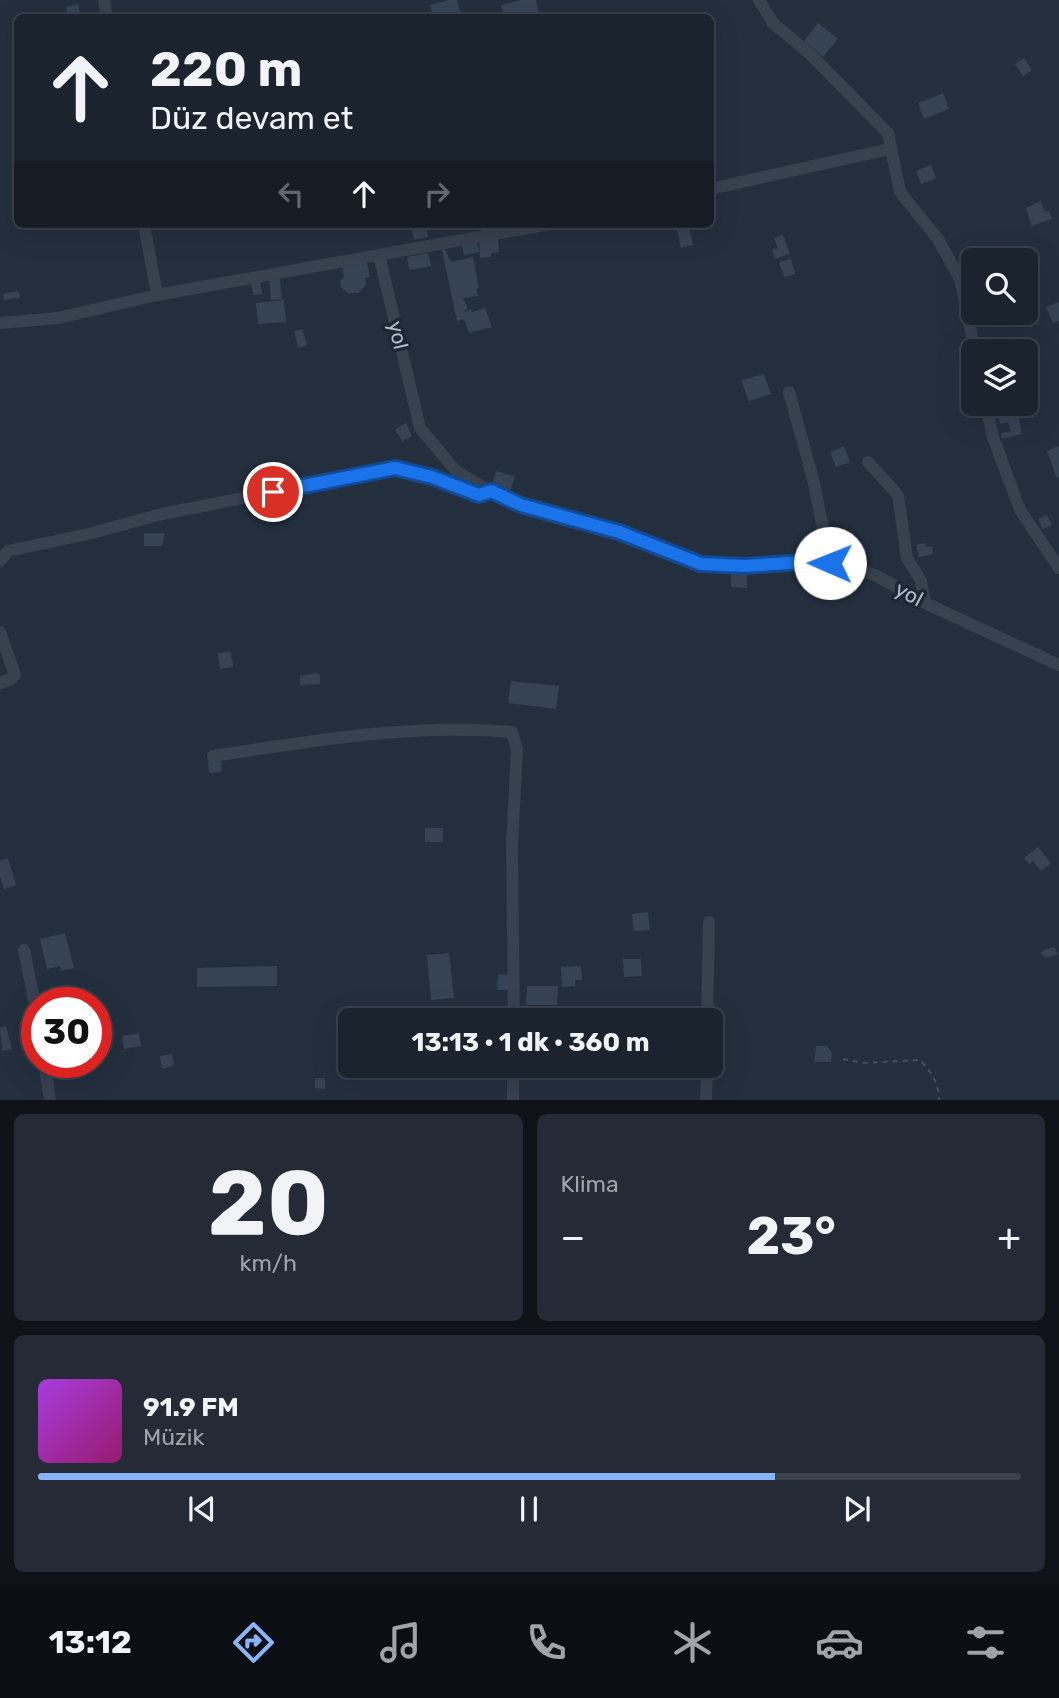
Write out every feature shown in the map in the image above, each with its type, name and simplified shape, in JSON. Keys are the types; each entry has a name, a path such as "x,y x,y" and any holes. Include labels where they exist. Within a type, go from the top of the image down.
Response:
{"street":[{"path":"759,0 772,23 810,54 888,132 900,192 938,239 960,279 972,339"},
{"path":"714,188 890,149"},
{"path":"145,228 157,295"},
{"path":"0,323 58,318 157,295 528,228"},
{"name":"yol","path":"379,255 420,428 456,471 521,505 619,532 701,564 745,566 818,561 854,567 1059,665"},
{"path":"789,392 813,479 830,563"},
{"path":"989,416 993,437 1020,510 1059,568"},
{"path":"868,462 898,495 907,558 921,581 925,603"},
{"path":"0,561 8,551 88,534 162,514 395,468 432,477 479,495 491,491"},
{"path":"0,632 15,675 0,682"},
{"path":"213,756 395,731 468,728 512,733 517,749 512,846 514,1008"},
{"path":"707,1008 709,922"},
{"path":"24,950 32,987"},
{"path":"47,1078 50,1100"},
{"path":"513,1078 513,1100"},
{"path":"706,1100 707,1078"}],"path":[{"path":"843,1059 864,1063 920,1060 932,1073 939,1090 939,1100"}],"building":[{"path":"457,0 461,14 432,14 430,5"},
{"path":"521,0 536,0 539,14 503,14 501,5"},
{"path":"78,4 80,14 63,14 67,12 66,7"},
{"path":"818,23 838,39 823,57 804,41"},
{"path":"1024,58 1032,70 1023,76 1015,64"},
{"path":"943,93 949,109 924,119 918,103"},
{"path":"931,165 936,178 921,184 916,171"},
{"path":"1041,201 1045,212 1049,211 1052,219 1032,226 1026,208"},
{"path":"426,228 428,237 414,240 412,230"},
{"path":"689,228 693,245 681,248 677,230"},
{"path":"783,235 790,254 775,259 772,250 778,248 774,238"},
{"path":"498,239 499,252 491,253 491,257 480,258 479,241"},
{"path":"477,243 479,252 464,255 462,246"},
{"path":"445,249 451,262 473,257 478,296 463,298 468,309 464,310 465,312 471,309 472,312 485,308 492,327 469,333 464,319 457,321 442,250"},
{"path":"428,253 431,266 409,270 407,257"},
{"path":"791,259 795,274 784,277 779,262"},
{"path":"367,262 370,277 365,278 366,285 358,293 348,293 341,287 340,280 344,277 342,266"},
{"path":"280,279 282,299 271,300 269,280"},
{"path":"260,281 262,294 253,295 251,282"},
{"path":"19,291 20,298 4,300 3,294"},
{"path":"284,300 286,322 258,324 256,303"},
{"path":"1059,302 1059,321 1053,323 1046,307"},
{"path":"302,329 307,345 298,348 294,331"},
{"path":"764,374 771,394 749,401 741,380"},
{"path":"998,416 1018,416 1022,434 1002,439 1001,433 1011,431 1008,422 1000,424"},
{"path":"406,423 412,436 402,441 395,429"},
{"path":"844,446 850,462 836,467 830,452"},
{"path":"1059,446 1059,477 1057,478 1047,451"},
{"path":"496,471 515,476 510,492 492,486"},
{"path":"1047,515 1052,525 1043,529 1038,519"},
{"path":"144,533 165,533 162,546 144,546"},
{"path":"925,543 926,547 932,546 933,554 919,557 916,545"},
{"path":"731,574 747,574 747,588 731,587"},
{"path":"231,652 233,667 220,669 218,653"},
{"path":"315,673 320,675 320,684 300,685 300,676"},
{"path":"511,681 559,686 556,709 508,703"},
{"path":"221,760 222,772 209,773 208,761"},
{"path":"425,828 443,828 443,842 425,842"},
{"path":"1038,847 1051,863 1041,871 1033,861 1029,864 1024,858"},
{"path":"8,858 16,885 4,889 0,877 0,861"},
{"path":"648,912 650,930 634,931 632,914"},
{"path":"65,933 74,968 61,971 60,966 47,969 40,939"},
{"path":"1054,947 1058,954 1046,958 1042,956 1044,950"},
{"path":"449,953 454,998 431,1000 427,955"},
{"path":"623,959 641,959 642,976 624,977"},
{"path":"277,966 277,986 197,987 197,968"},
{"path":"581,966 582,980 575,980 575,986 562,987 561,967"},
{"path":"498,974 510,975 509,990 497,990"},
{"path":"527,986 558,986 557,1005 526,1005"},
{"path":"6,1026 12,1049 2,1051 0,1028"},
{"path":"139,1033 141,1046 124,1049 122,1036"},
{"path":"816,1046 827,1046 832,1053 831,1062 814,1062"},
{"path":"172,1054 174,1065 162,1069 160,1056"},
{"path":"315,1078 325,1078 325,1089 315,1088"}],"route":[{"path":"273,492 395,468 432,477 479,495 491,491 521,505 619,532 701,564 745,566 818,561 830,563"}]}
